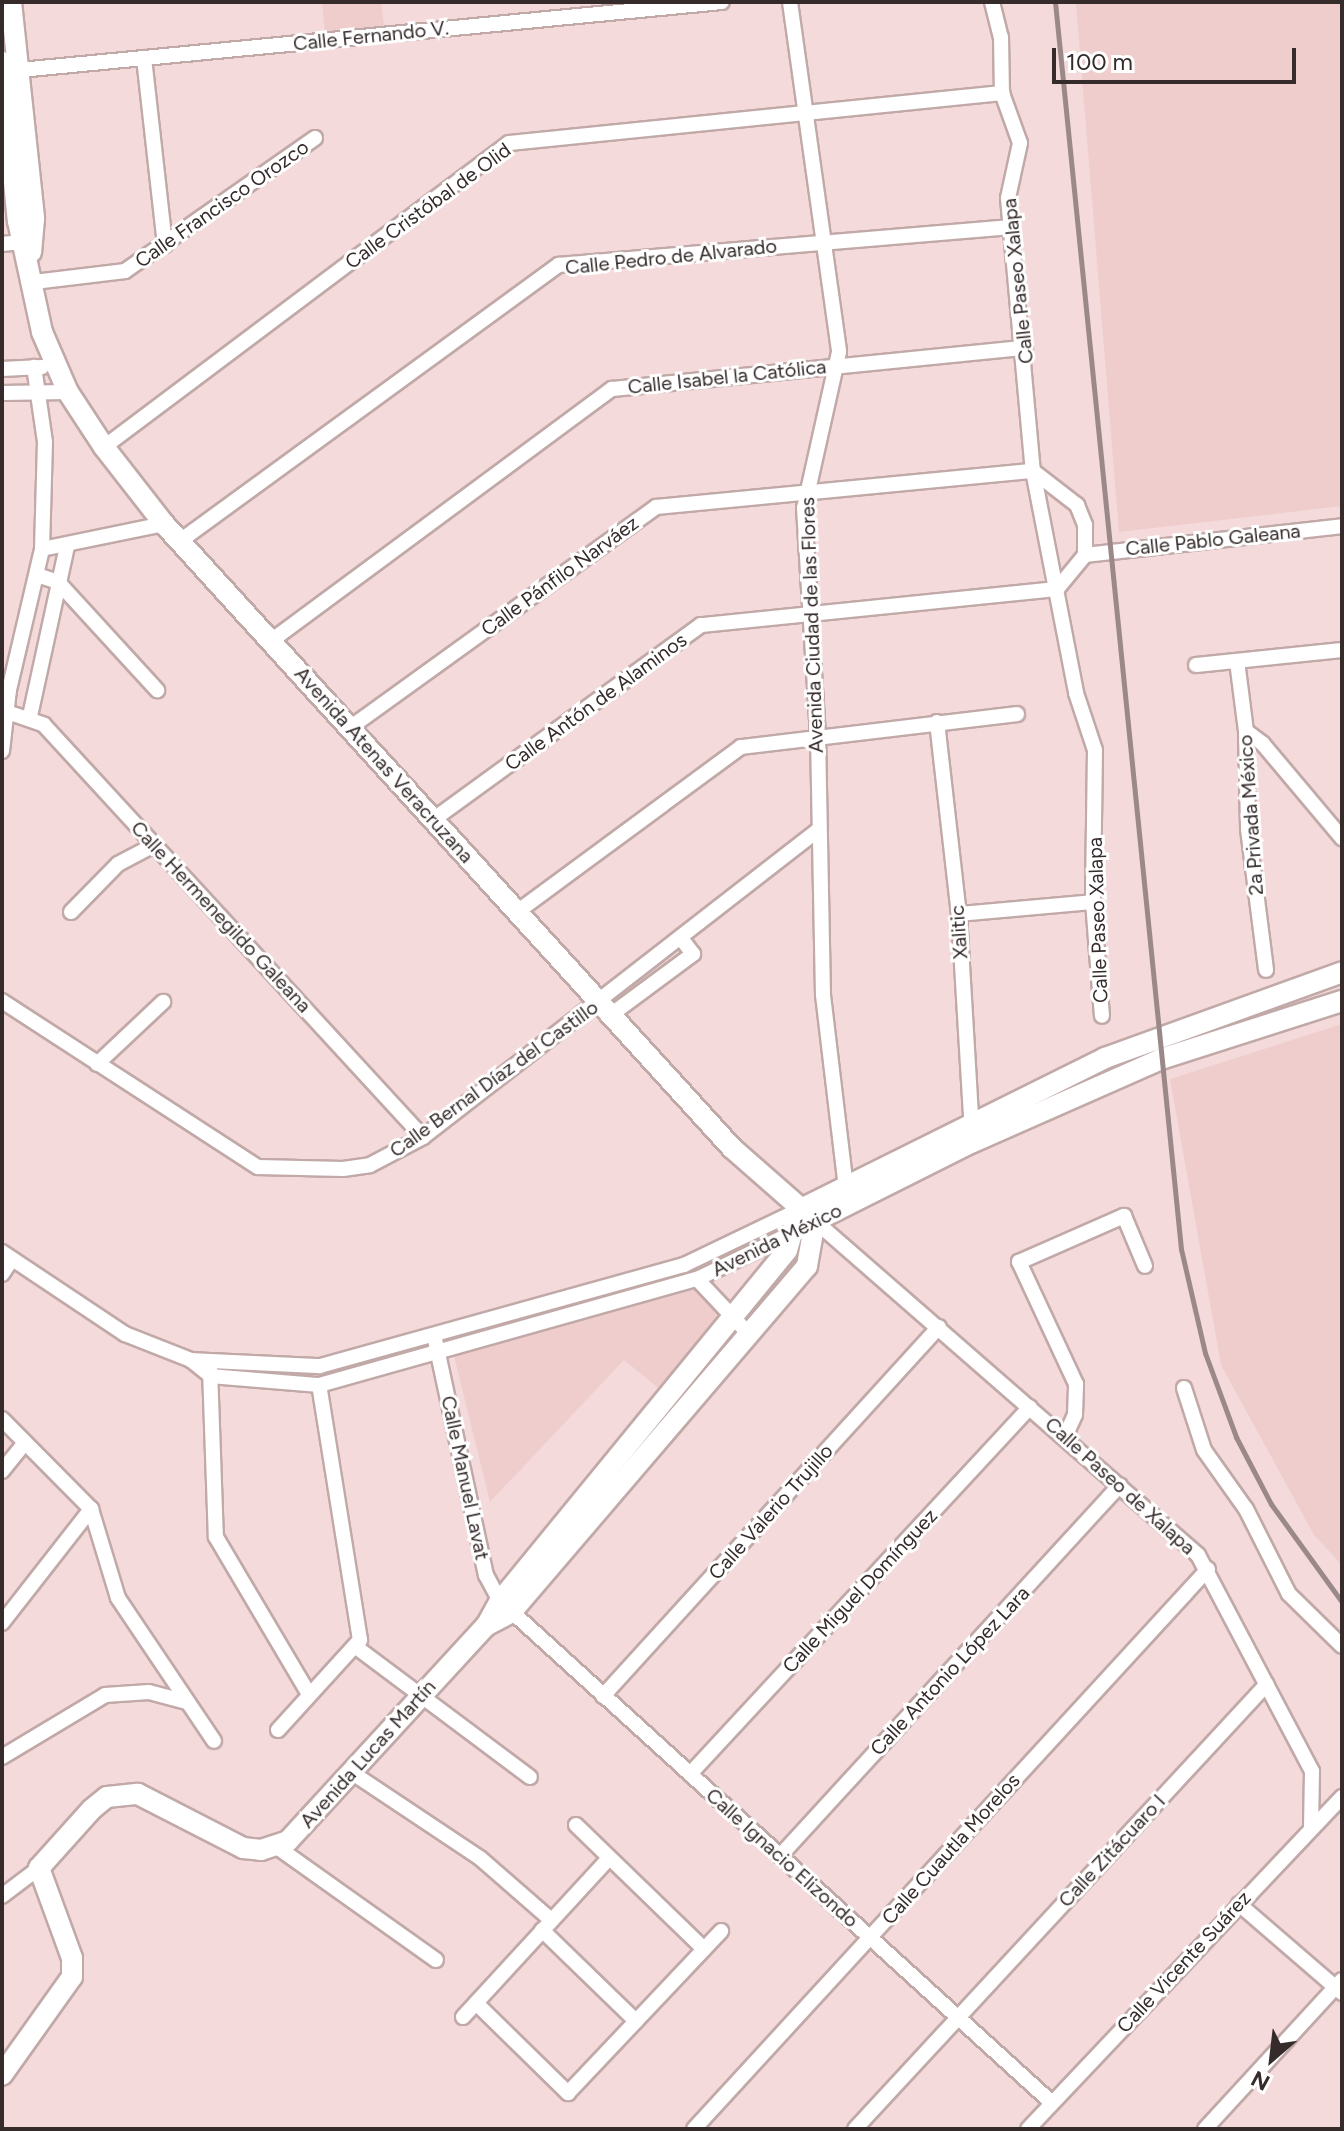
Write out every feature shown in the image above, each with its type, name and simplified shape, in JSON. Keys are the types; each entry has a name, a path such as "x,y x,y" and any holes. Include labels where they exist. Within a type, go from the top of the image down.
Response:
{"main road":[{"name":"Avenida Atenas Veracruzana","path":"11,2 11,66 29,247"},
{"name":"Avenida Atenas Veracruzana","path":"11,66 5,118 29,247 44,367 68,392 104,447 164,524 741,1157 807,1216"},
{"name":"Avenida México","path":"847,1196 971,1121 1105,1058 1342,972"},
{"name":"Avenida México","path":"792,1233 807,1216 847,1196 1161,1059 1245,1035 1342,1001"},
{"path":"1239,1009 1245,1035"},
{"name":"Avenida Lucas Martín","path":"740,1325 807,1266 807,1216"},
{"name":"Avenida Lucas Martín","path":"277,1847 299,1831 417,1697 506,1607 740,1325 787,1250 792,1233"},
{"path":"2,2075 72,1977 72,1958 39,1868 92,1809 122,1794 155,1800 243,1848 277,1847"}],"street":[{"name":"Calle Fernando V.","path":"11,66 144,58 722,2"},
{"name":"Avenida Ciudad de las Flores","path":"790,2 809,113 839,364 806,493 818,735 823,995 847,1196"},
{"name":"Calle Paseo Xalapa","path":"992,2 1001,37 1002,93 1020,143 1009,185 1010,227 1025,348 1033,471 1076,693 1095,750 1093,902 1102,1016"},
{"path":"144,58 165,245"},
{"name":"Calle Cristóbal de Olid","path":"104,447 509,143 1002,93"},
{"name":"Calle Francisco Orozco","path":"34,282 125,271 315,138"},
{"name":"Calle Pedro de Alvarado","path":"180,541 559,265 1010,227"},
{"path":"2,244 29,247"},
{"name":"Calle Isabel la Católica","path":"271,641 612,389 839,364 1025,348"},
{"path":"2,369 44,367 38,392 46,467 42,549 9,690 10,713 2,751"},
{"path":"2,393 68,392"},
{"path":"1033,471 1077,505 1085,525 1085,555 1057,589"},
{"name":"Calle Pánfilo Narváez","path":"351,727 656,507 1033,471"},
{"path":"42,549 164,524"},
{"name":"Calle Pablo Galeana","path":"1085,555 1342,526"},
{"path":"10,713 30,716 67,546"},
{"path":"37,575 58,582 157,690"},
{"name":"Calle Antón de Alaminos","path":"434,819 701,625 1057,589"},
{"path":"1196,665 1342,650"},
{"name":"2a Privada México","path":"1237,661 1246,731 1248,829 1266,970"},
{"path":"517,912 741,747 818,735 1017,714"},
{"name":"Calle Hermenegildo Galeana","path":"30,716 44,725 423,1137"},
{"name":"Xalitic","path":"937,722 959,914 973,1142"},
{"path":"1246,731 1263,744 1342,838"},
{"name":"Calle Bernal Díaz del Castillo","path":"2,1001 258,1167 370,1165 423,1137 606,1008 693,954 680,937 818,830"},
{"path":"71,912 118,864 154,845"},
{"path":"959,914 1093,902"},
{"path":"97,1064 163,1002"},
{"name":"Calle Paseo de Xalapa","path":"807,1216 1188,1543 1208,1569 1312,1771 1311,1826"},
{"name":"Avenida México","path":"191,1360 320,1366 684,1265 807,1216"},
{"path":"1065,1437 1075,1415 1076,1384 1019,1262 1124,1216 1145,1266"},
{"name":"Avenida México","path":"7,1255 125,1334 191,1360 211,1376 319,1385 697,1279 792,1233"},
{"path":"2,1274 7,1255"},
{"path":"697,1279 740,1325"},
{"name":"Calle Valerio Trujillo","path":"603,1696 939,1327"},
{"name":"Calle Manuel Lavat","path":"434,1335 486,1575 506,1607"},
{"path":"210,1359 216,1537 309,1694"},
{"path":"278,1730 356,1647 361,1632 319,1385"},
{"path":"1184,1388 1204,1450 1246,1509 1289,1594 1342,1646"},
{"name":"Calle Miguel Domínguez","path":"690,1774 1030,1407"},
{"path":"2,1419 91,1509 118,1598 214,1741"},
{"path":"2,1471 24,1444"},
{"name":"Calle Antonio López Lara","path":"780,1856 1120,1485"},
{"path":"2,1623 91,1509"},
{"name":"Calle Cuautla Morelos","path":"694,2129 1208,1569"},
{"name":"Calle Ignacio Elizondo","path":"506,1607 1052,2103"},
{"path":"356,1647 417,1697 530,1777"},
{"name":"Calle Zitácuaro I","path":"855,2129 1267,1684"},
{"path":"3,1755 105,1695 149,1692 186,1702"},
{"path":"351,1772 480,1858 636,2021"},
{"name":"Calle Vicente Suárez","path":"1028,2129 1311,1826 1342,1797"},
{"path":"576,1825 704,1949"},
{"path":"277,1847 436,1960"},
{"path":"463,2017 609,1858"},
{"path":"2,1896 39,1868"},
{"path":"1205,2129 1340,1987 1239,1904"},
{"path":"476,2003 568,2093 721,1931"}],"shaded area":[{"path":"322,2 381,2 384,26 325,33"},
{"path":"1342,2 1342,506 1119,532 1076,4"},
{"path":"1342,1024 1342,1565 1314,1535 1221,1365 1170,1079"},
{"path":"692,1288 725,1318 663,1392 624,1360 490,1502 453,1352"}],"railway":[{"path":"1055,2 1181,1249 1205,1353 1236,1437 1271,1504 1342,1602"}]}
